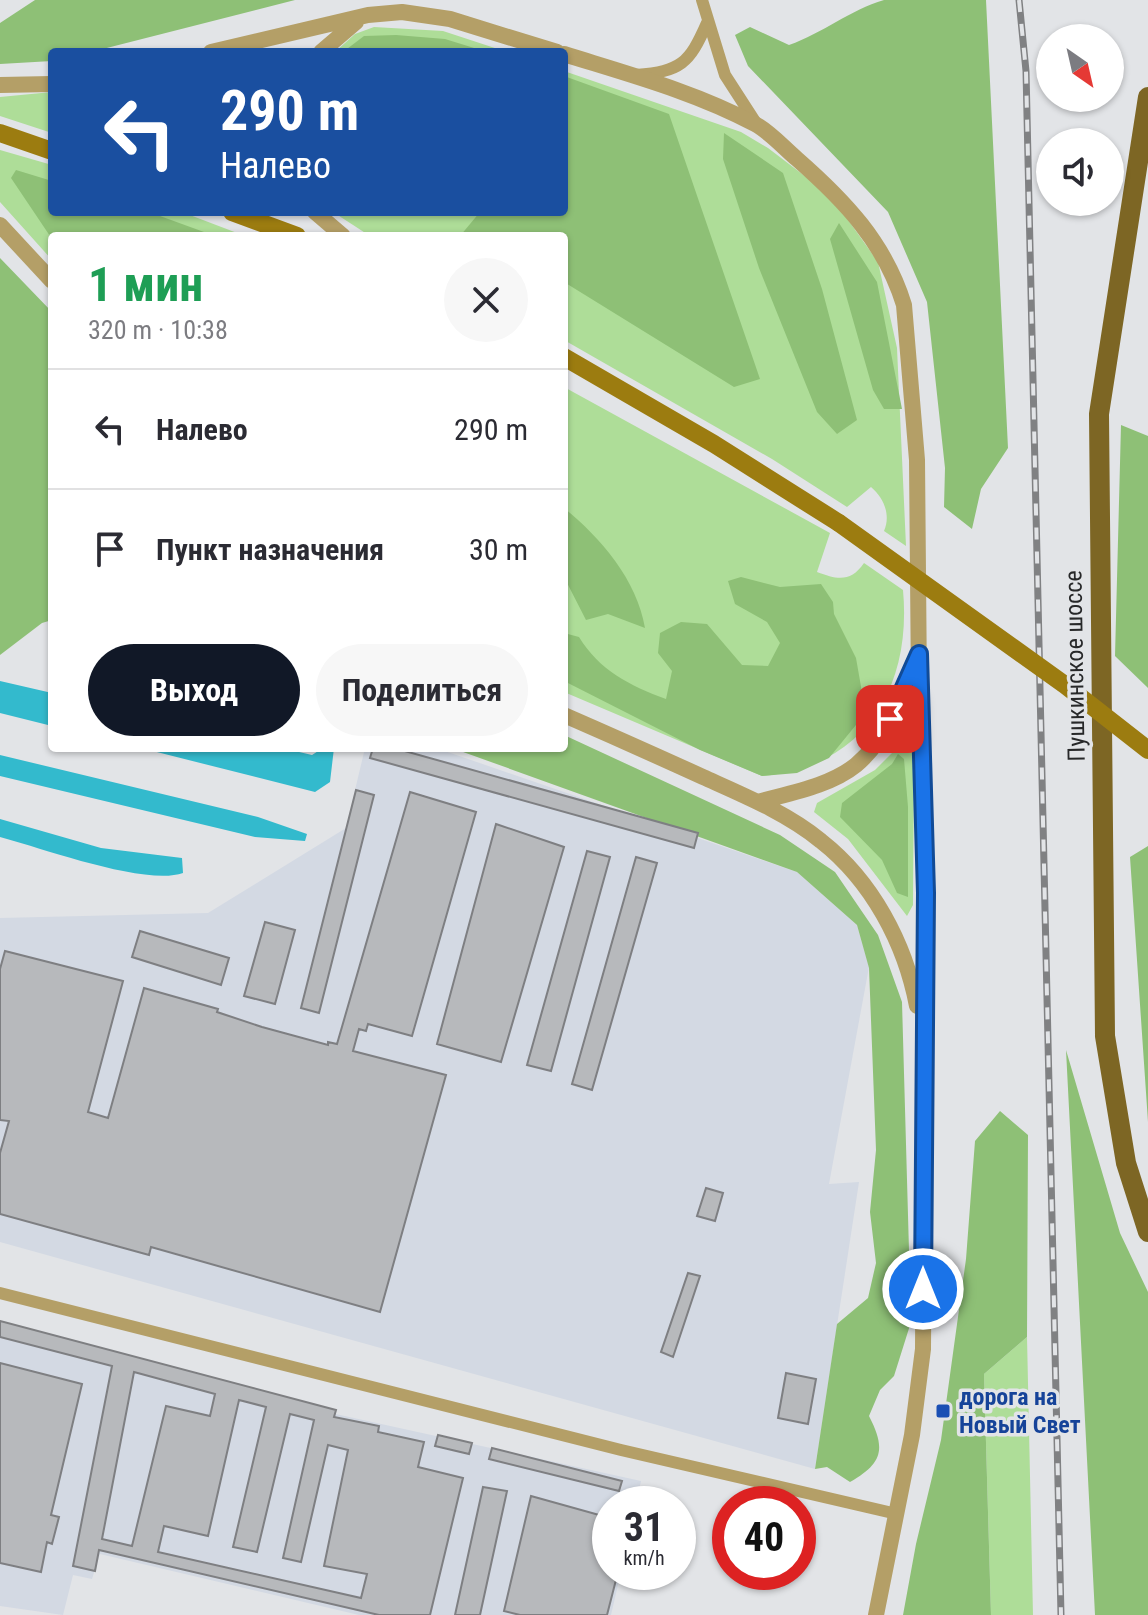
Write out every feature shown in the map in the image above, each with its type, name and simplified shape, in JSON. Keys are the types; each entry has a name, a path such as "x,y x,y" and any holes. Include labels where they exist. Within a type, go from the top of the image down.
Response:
{"main road":[{"name":"Пушкинское шоссе","path":"1148,97 1117,278 1099,429 1105,1036 1126,1163 1148,1232"},
{"path":"0,133 48,150"},
{"path":"243,216 286,232"},
{"path":"568,359 714,444 839,523 1065,685 1148,750"}],"street":[{"path":"702,0 725,75 758,125 840,196 865,225 897,281 904,305 913,401 926,893 923,1349 918,1400 876,1615"},
{"path":"228,48 385,12 427,15 543,48"},
{"path":"325,48 347,27 368,15"},
{"path":"632,75 670,72 687,61 707,23"},
{"path":"568,55 709,103 758,125"},
{"path":"0,85 48,84"},
{"path":"320,216 338,232"},
{"path":"0,225 48,277"},
{"path":"758,802 814,786 856,765 900,702 919,654"},
{"path":"568,717 758,802 821,840 858,876 886,917 911,974 924,1040"},
{"path":"0,1293 621,1450 897,1514"}],"shaded area":[{"path":"364,752 448,752 797,872 857,925 869,967 829,1184 859,1182 815,1469 0,1242 0,918 208,913 346,828"},
{"path":"0,1327 331,1413 641,1481 640,1486 592,1486 592,1590 617,1590 611,1615 359,1615 100,1554 92,1579 73,1575 63,1615 0,1606"}],"green space":[{"path":"35,0 295,0 107,48 48,48 48,61 0,64 0,23"},
{"path":"884,0 986,0 1008,448 981,489 972,529 944,507 945,468 927,302 888,212 748,66 735,35 750,27 789,45"},
{"path":"374,27 443,31 495,48 339,48 355,34"},
{"path":"364,36 445,39 474,48 348,48"},
{"path":"568,72 741,132 768,148 831,196 878,262 897,348 906,546 884,531 887,519 885,507 871,487 847,507 772,459 568,342 568,232 364,232 339,216 568,216"},
{"path":"568,77 669,114 760,379 734,387 568,284 568,232 463,232 477,216 568,216"},
{"path":"48,92 48,132 0,116 0,97"},
{"path":"724,133 783,173 822,289 857,420 837,434 817,412 759,268 723,159"},
{"path":"0,150 48,164 48,216 192,216 234,232 48,232 48,256 0,202"},
{"path":"16,170 48,180 48,216 160,216 204,232 48,233 11,178"},
{"path":"839,223 877,282 902,409 884,409 873,390 830,239"},
{"path":"0,258 48,308 48,621 0,655"},
{"path":"568,389 830,533 817,572 844,578 854,574 864,563 903,590 904,625 899,659 890,689 874,716 854,739 829,757 798,769 762,776 568,694"},
{"path":"1121,425 1148,436 1148,688 1115,656"},
{"path":"568,512 604,546 626,577 641,610 645,628 608,614 586,620 568,585"},
{"path":"741,577 780,587 821,584 833,602 834,614 856,658 863,698 860,720 829,758 797,773 762,776 700,750 568,683 568,634 579,637 596,659 616,676 666,699 672,671 658,653 660,633 681,622 707,624 742,665 768,666 780,643 767,622 735,604 728,581"},
{"path":"568,737 780,835 835,872 878,935 902,1002 911,1322 894,1376 880,1390 869,1416 878,1438 878,1454 869,1468 850,1482 827,1467 815,1469 837,1324 868,1298 876,1263 870,1212 876,1150 869,968 857,925 797,872 463,752 568,752"},
{"path":"897,748 909,748 914,756 913,905 907,916 848,839 814,812 817,803 875,770"},
{"path":"898,754 904,759 908,807 908,897 897,893 882,860 840,817 842,803 892,764"},
{"path":"1148,846 1148,1122 1130,857"},
{"path":"1066,1050 1120,1233 1148,1292 1148,1615 1095,1615"},
{"path":"1000,1111 1028,1135 1027,1337 984,1374 991,1615 903,1615 941,1440 966,1259 975,1141"},
{"path":"1027,1337 1033,1615 991,1615 984,1374"}],"water":[{"path":"0,681 48,692 48,725 0,713"},
{"path":"157,752 299,752 312,755 334,752 330,782 315,792"},
{"path":"0,755 258,817 307,834 305,841 255,837 0,776"},
{"path":"0,819 101,848 182,858 183,873 146,875 71,858 0,837"}],"building":[{"path":"372,752 408,752 698,833 694,848 370,758"},
{"path":"356,790 374,795 319,1013 301,1008"},
{"path":"410,792 476,812 412,1036 368,1024 366,1031 359,1029 353,1051 446,1075 380,1312 151,1247 149,1255 0,1214 0,1153 9,1121 0,1120 0,969 5,951 123,981 88,1112 108,1118 144,988 218,1009 217,1012 262,1027 328,1045 328,1042 337,1044"},
{"path":"496,824 564,847 501,1062 437,1044"},
{"path":"587,851 610,857 551,1071 527,1065"},
{"path":"636,857 657,863 592,1090 572,1084"},
{"path":"265,922 295,930 275,1004 244,996"},
{"path":"140,931 229,958 221,985 132,957"},
{"path":"706,1188 723,1193 715,1221 697,1216"},
{"path":"688,1273 700,1276 673,1357 661,1352"},
{"path":"0,1321 336,1410 334,1417 379,1426 378,1432 424,1442 418,1467 463,1478 430,1615 379,1615 99,1550 95,1571 73,1566 112,1366 0,1337","holes":["134,1372 215,1394 210,1416 166,1406 132,1546 102,1539","239,1400 266,1407 233,1547 257,1552 290,1414 314,1420 283,1558 301,1562 328,1445 348,1450 324,1566 367,1574 361,1598 158,1552 164,1526 208,1536"]},
{"path":"0,1363 82,1384 51,1515 59,1517 52,1544 47,1542 41,1572 0,1563"},
{"path":"786,1373 816,1379 808,1424 778,1418"},
{"path":"438,1435 472,1443 469,1454 435,1446"},
{"path":"492,1448 622,1481 620,1486 599,1486 489,1459"},
{"path":"483,1487 507,1491 480,1615 455,1615"},
{"path":"531,1496 592,1513 592,1590 613,1590 607,1615 520,1615 504,1611"}],"railway":[{"path":"1019,0 1026,71 1061,1615"}],"place":[{"name":"дорога на Новый Свет","path":"943,1411"}],"route":[{"path":"890,719 919,654 926,893 923,1289"}]}
